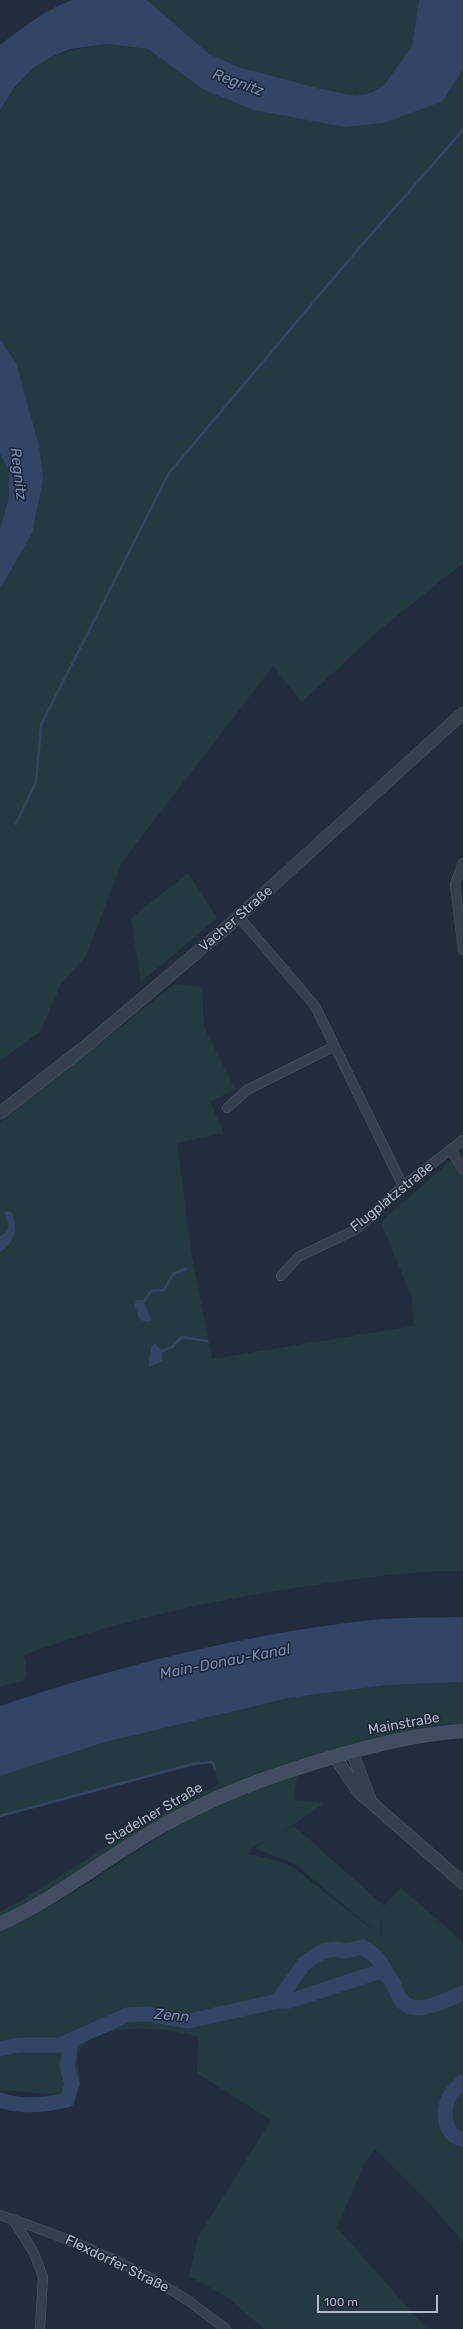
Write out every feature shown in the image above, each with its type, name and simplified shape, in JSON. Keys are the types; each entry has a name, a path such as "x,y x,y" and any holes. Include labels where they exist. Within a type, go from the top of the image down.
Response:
{"main road":[{"name":"Mainstraße","path":"352,1752 396,1741 463,1731"},
{"name":"Stadelner Straße","path":"0,1924 28,1910 190,1810 234,1789 352,1752"}],"street":[{"name":"Vacher Straße","path":"0,1114 92,1041 239,917 463,713"},
{"path":"463,863 454,884 463,950"},
{"path":"239,917 315,1006 333,1047 403,1186"},
{"path":"227,1108 247,1090 333,1047"},
{"name":"Flugplatzstraße","path":"281,1276 298,1257 355,1230 403,1186 463,1140"},
{"path":"451,1150 463,1169"},
{"path":"352,1752 372,1802"},
{"path":"334,1757 359,1792 463,1883"},
{"name":"Flexdorfer Straße","path":"0,2215 67,2239 122,2264 177,2293 226,2329"},
{"path":"13,2219 34,2253 43,2277 40,2329"}],"green space":[{"path":"147,0 419,0 412,46 384,85 371,93 356,96 317,88 239,67 209,54"},
{"path":"107,44 148,49 204,90 254,110 284,115 443,101 463,69 463,563 378,631 302,702 273,666 122,862 86,956 61,984 40,1032 0,1061 0,110 22,80 44,62 57,55 71,51"},
{"path":"188,873 217,918 141,982 131,918"},
{"path":"175,984 202,987 204,1027 235,1089 210,1102 224,1133 177,1143 192,1257 212,1359 414,1326 412,1298 381,1222 455,1157 463,1169 463,1571 389,1575 278,1591 204,1604 131,1621 95,1631 24,1655 27,1673 24,1681 0,1686 0,1122"},
{"path":"463,1682 463,1731 396,1741 234,1789 0,1924 0,1912 19,1902 146,1822 219,1784 213,1762 203,1763 0,1816 0,1776 102,1743 288,1698 387,1685"},
{"path":"297,1776 294,1800 324,1803 281,1833 294,1826 384,1906 401,1888 463,1942 463,2242 435,2209 375,2149 364,2164 337,2228 427,2329 264,2329 226,2296 189,2276 198,2237 271,2120 197,2073 198,2037 185,2033 151,2029 115,2031 99,2035 86,2043 78,2054 77,2060 80,2084 75,2096 0,2090 0,1932 49,1907 164,1834 201,1813 255,1790","holes":["269,1838 255,1848 296,1865 380,1935 381,1913 382,1937 294,1868 279,1861 248,1854 253,1847"]}],"water":[{"name":"Regnitz","path":"73,0 147,0 209,54 239,67 317,88 356,96 371,93 384,85 412,46 419,0 463,0 463,69 443,101 384,123 345,127 254,110 204,90 148,49 107,44 70,49 51,57 32,69 14,88 0,110 0,45 53,8"},
{"name":"Regnitz","path":"0,339 16,363 39,446 43,479 32,533 0,589 0,530 9,498 9,471 0,453"},
{"path":"11,1211 15,1222 14,1234 9,1244 0,1252 0,1236 4,1234 9,1225 4,1212"},
{"path":"136,1300 142,1300 152,1320 146,1322 139,1319 135,1305"},
{"path":"155,1343 162,1351 162,1361 148,1368 151,1347"},
{"name":"Main-Donau-Kanal","path":"463,1617 463,1682 387,1685 288,1698 102,1743 0,1776 0,1706 137,1664 230,1643 325,1626 372,1620"}],"waterway":[{"path":"16,824 36,782 41,725 169,473 354,254 463,130"},
{"path":"143,1303 151,1291 164,1290 173,1274 186,1269"},
{"path":"162,1351 172,1347 182,1337 207,1341"},
{"path":"0,1816 193,1764 213,1762 215,1770"},
{"name":"Zenn","path":"278,2001 303,1965 323,1951 334,1949 346,1951 363,1947 378,1959 387,1975"},
{"name":"Zenn","path":"0,2049 20,2045 60,2045 127,2015 148,2014 188,2021 278,2001 290,2001 381,1971 391,1980 402,2002 409,2006 418,2008 427,2007 463,1993"},
{"name":"Zenn","path":"0,2100 16,2104 50,2103 67,2100 72,2084 67,2066 71,2042"},
{"name":"Zenn","path":"463,2082 454,2090 447,2101 445,2115 446,2122 451,2133 456,2137 463,2139"}]}
